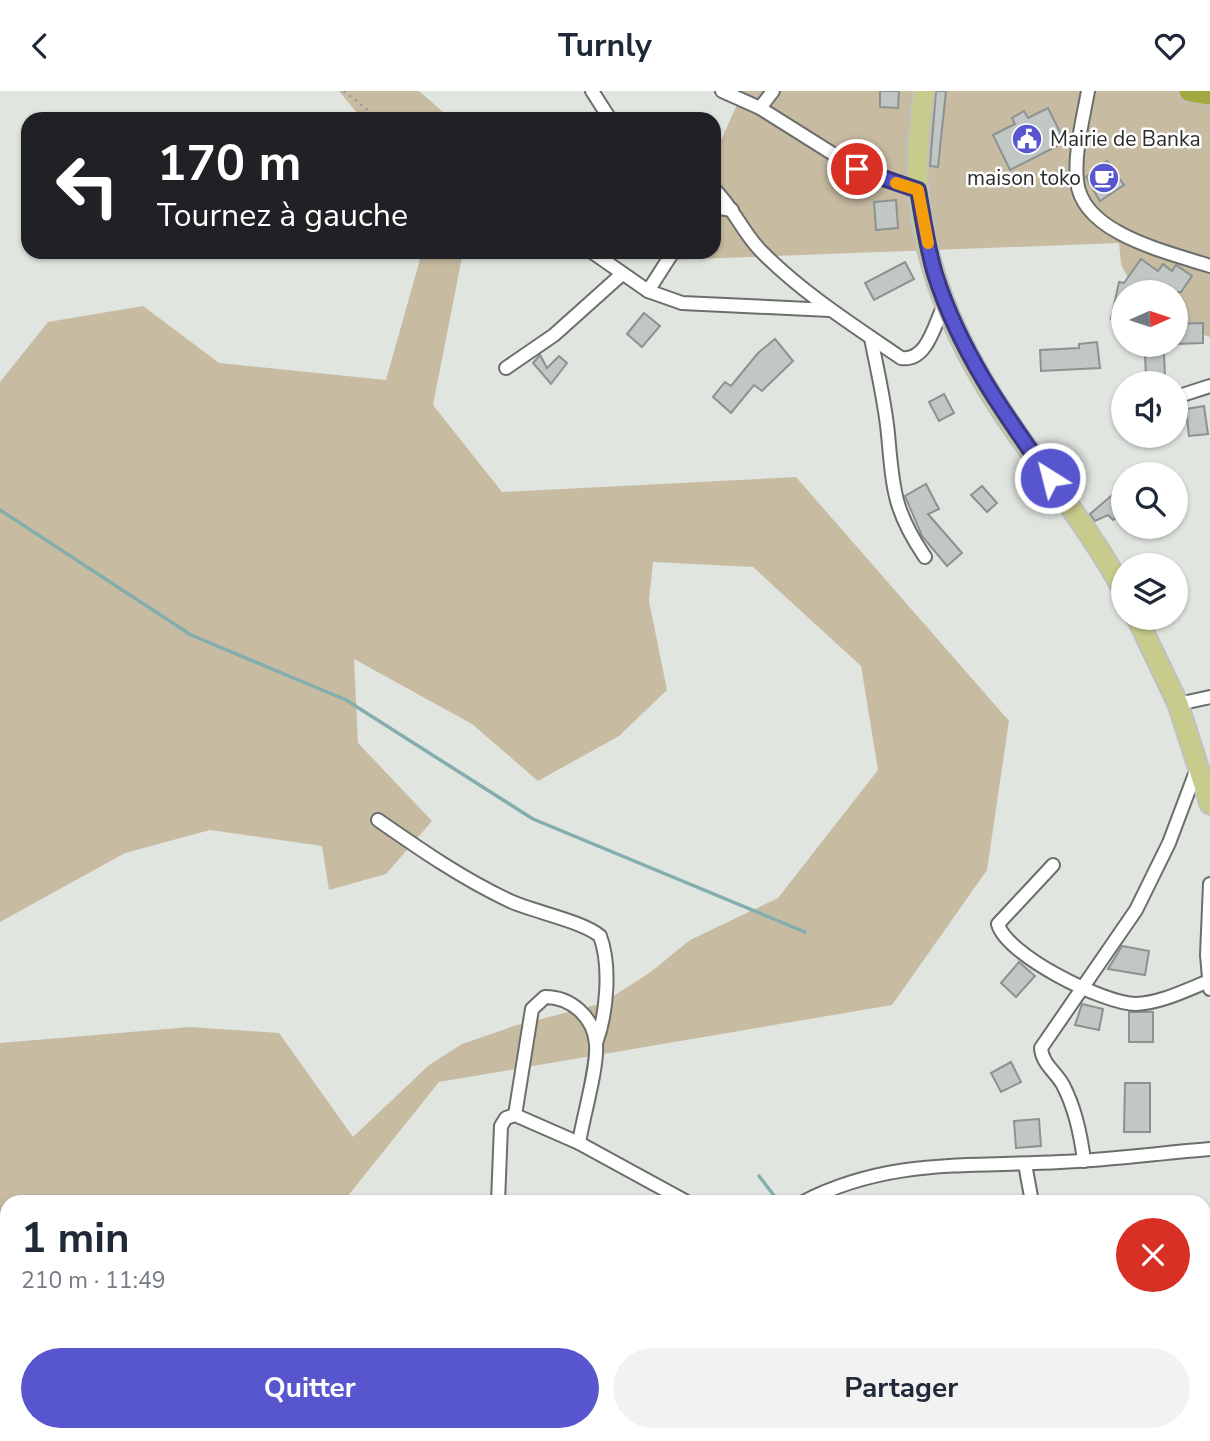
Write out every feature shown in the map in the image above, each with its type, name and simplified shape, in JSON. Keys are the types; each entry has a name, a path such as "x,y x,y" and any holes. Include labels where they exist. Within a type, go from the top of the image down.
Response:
{"highway":[{"path":"1190,91 1210,94"}],"main road":[{"path":"924,91 917,149 918,190 934,271 945,303 985,383 1111,570"},
{"path":"1143,630 1178,705 1210,804"}],"street":[{"path":"592,91 606,112"},
{"path":"722,91 760,108 857,169 918,190"},
{"path":"760,108 773,91"},
{"path":"1088,91 1077,179 1079,195 1087,209 1104,225 1124,235 1210,266"},
{"path":"721,197 763,254 831,310 901,358 910,359 919,355 945,303"},
{"path":"721,208 732,210"},
{"path":"601,259 648,291 682,303 831,310"},
{"path":"648,291 669,259"},
{"path":"506,368 554,335 621,275"},
{"path":"871,338 888,433 890,477 896,502 906,530 925,557"},
{"path":"1188,393 1210,386"},
{"path":"1178,705 1210,697"},
{"path":"1084,1161 1079,1131 1063,1085 1041,1057 1041,1048 1136,909 1168,843 1198,765"},
{"path":"378,820 478,885 534,911 593,930 600,936 606,969 601,1030 596,1043 579,1143"},
{"path":"1053,866 1000,920 999,929 1039,963 1082,989 1134,1004 1156,1002 1209,985 1210,884"},
{"path":"515,1115 534,1003 551,997 577,1006 596,1043"},
{"path":"498,1195 497,1163 501,1126 506,1118 515,1115 579,1143 674,1195"},
{"path":"819,1195 851,1181 897,1169 1084,1161 1210,1149"},
{"path":"1025,1164 1031,1195"}],"path":[{"path":"344,91 370,112"}],"shaded area":[{"path":"339,91 419,91 443,112 356,112"},
{"path":"743,91 1210,91 1210,337 1188,329 1188,280 1129,280 1121,264 1119,243 721,258 721,140"},
{"path":"420,259 462,259 433,405 502,492 796,477 1009,721 987,870 892,1005 439,1082 349,1195 0,1195 0,1043 190,1027 279,1033 353,1137 429,1065 462,1044 514,1026 603,1003 652,971 690,940 778,898 878,770 861,666 753,567 653,562 649,601 667,690 619,736 538,781 472,724 354,659 358,743 432,821 386,874 329,890 322,846 210,830 125,853 0,922 0,382 48,322 143,306 219,363 386,380"}],"building":[{"path":"880,91 899,91 898,108 880,107"},
{"path":"936,91 946,91 938,167 930,166"},
{"name":"Mairie de Banka","path":"1048,108 1065,142 1010,170 993,135 1015,124 1012,118 1024,111 1028,118"},
{"name":"maison toko","path":"1107,161 1124,185 1100,201 1086,177"},
{"path":"896,200 898,228 876,230 874,202"},
{"path":"1141,259 1158,271 1163,264 1172,271 1176,265 1192,276 1188,282 1126,280"},
{"path":"905,262 914,279 874,300 865,283"},
{"path":"644,313 660,326 642,347 627,334"},
{"path":"1203,323 1203,343 1188,344 1188,324"},
{"path":"775,339 793,361 762,391 754,385 731,413 713,397 725,382 731,386 758,353"},
{"path":"1097,342 1100,368 1041,371 1040,350 1079,348 1079,344"},
{"path":"540,355 547,368 559,356 567,363 551,384 533,363"},
{"path":"1145,357 1164,357 1165,371 1146,371"},
{"path":"944,394 954,413 939,421 929,402"},
{"path":"1204,406 1208,434 1189,436 1188,409"},
{"path":"926,484 939,509 928,514 962,553 947,566 922,536 905,496"},
{"path":"982,486 997,503 987,512 971,495"},
{"path":"1111,496 1111,518 1108,515 1095,521 1090,514"},
{"path":"1122,946 1149,951 1145,975 1108,969"},
{"path":"1019,962 1035,976 1016,997 1001,983"},
{"path":"1082,1004 1103,1009 1099,1030 1075,1025"},
{"path":"1129,1012 1153,1012 1153,1042 1129,1042"},
{"path":"1011,1062 1021,1082 1001,1092 991,1073"},
{"path":"1125,1083 1150,1083 1150,1132 1124,1132"},
{"path":"1039,1119 1041,1146 1016,1148 1014,1121"}],"waterway":[{"path":"0,510 191,635 346,700 533,819 805,932"},
{"path":"759,1176 774,1195"}],"slow traffic":[{"path":"896,183 918,190 928,243"}],"place":[{"name":"Mairie de Banka","path":"1027,139"},
{"name":"maison toko","path":"1104,178"}],"route":[{"path":"857,169 918,190 934,271 960,338 1007,418 1050,478"}]}
